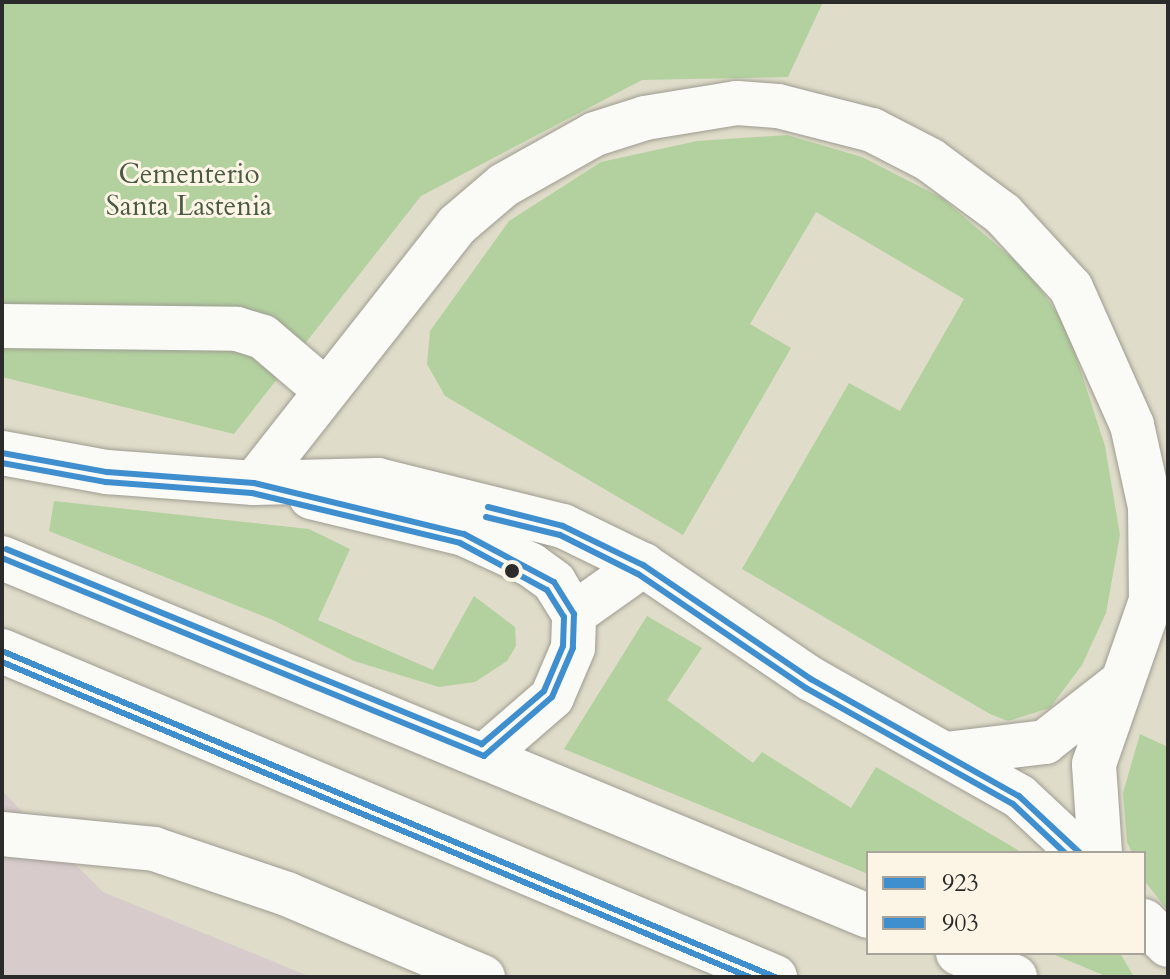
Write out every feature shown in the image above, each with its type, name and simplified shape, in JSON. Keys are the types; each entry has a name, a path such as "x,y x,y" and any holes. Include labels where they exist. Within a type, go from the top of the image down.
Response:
{"street":[{"path":"254,483 457,225 543,160 595,134 698,108 737,103 822,114 872,130 970,187 1071,288 1119,385 1143,468 1160,590 1118,685 1094,764 1100,851"},
{"path":"2,326 237,329 263,337 325,390"},
{"path":"2,453 107,472 254,483 378,480 563,526 643,565 811,679 1019,796 1078,851"},
{"path":"254,483 464,534 531,565 554,582 574,614 573,648 552,697 484,756"},
{"path":"2,558 866,915"},
{"path":"574,614 643,565"},
{"path":"2,651 775,977"},
{"path":"945,755 1045,742 1118,685"},
{"path":"2,834 154,849 287,894 483,977"},
{"path":"1146,923 1168,945"},
{"path":"963,955 1015,977"}],"shaded area":[{"path":"2,791 103,892 311,977 2,977"}],"green space":[{"name":"Cementerio Santa Lastenia","path":"2,2 823,2 788,77 642,80 421,196 234,434 2,377"},
{"path":"787,135 862,157 942,198 1028,272 1066,325 1105,446 1120,535 1106,613 1082,665 1050,708 1008,721 990,714 742,569 849,383 900,411 964,299 816,212 750,324 791,348 683,535 445,396 427,364 430,331 509,221 601,162 697,141"},
{"path":"54,501 309,529 350,549 318,620 433,670 474,596 515,627 516,646 507,661 475,682 439,687 354,661 273,620 49,531"},
{"path":"647,616 702,648 667,700 753,763 762,752 851,808 876,767 1020,851 866,851 866,873 564,749"},
{"path":"1140,734 1168,747 1168,911 1146,883 1146,851 1131,851 1127,842 1123,793"},
{"path":"1055,955 1121,955 1134,977 1108,977"}],"transit line":[{"name":"923","path":"2,453 107,472 254,483 464,534 554,582 574,614 573,648 552,697 484,756 2,558"},
{"name":"903","path":"2,463 106,482 252,493 460,543 547,590 564,617 563,646 544,691 482,744 6,549"},
{"name":"923","path":"488,507 563,526 643,565 811,679 1019,796 1078,851"},
{"name":"903","path":"486,517 560,535 638,574 806,688 1013,804 1063,851"},
{"name":"923","path":"2,651 775,977"},
{"name":"903","path":"2,662 749,977"}]}
